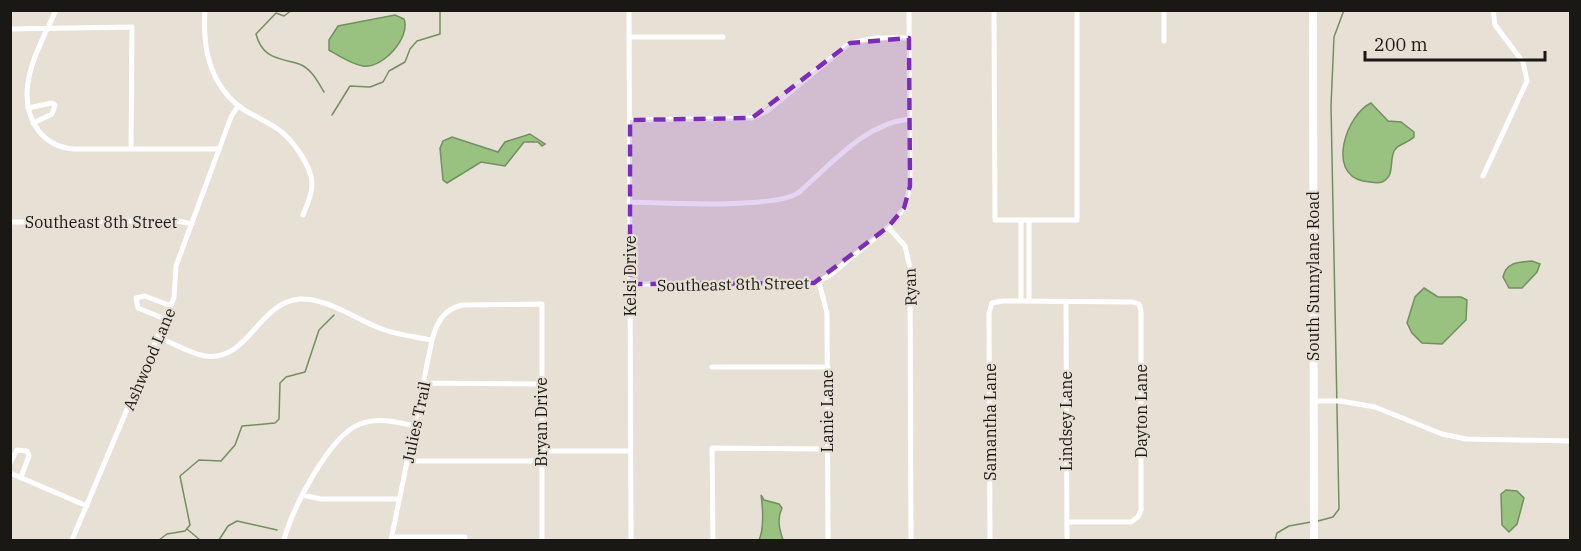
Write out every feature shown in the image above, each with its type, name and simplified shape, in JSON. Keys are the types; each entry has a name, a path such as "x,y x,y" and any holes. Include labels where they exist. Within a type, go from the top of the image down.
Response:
{"street":[{"path":"56,10 46,29 31,70 28,108 33,123 44,138 69,149 219,149"},
{"path":"205,10 206,48 212,68 225,92 238,106 282,131 297,150 312,180 309,200 303,215"},
{"name":"Kelsi Drive","path":"629,10 631,540"},
{"path":"888,226 904,208 909,195 909,10"},
{"path":"994,10 995,220 1077,220 1077,10"},
{"path":"1164,10 1164,40"},
{"name":"South Sunnylane Road","path":"1313,10 1314,540"},
{"path":"1483,176 1527,81 1520,57 1495,25 1493,10"},
{"path":"10,29 132,27 131,149"},
{"path":"629,37 723,37"},
{"path":"630,120 752,118 766,111 850,43 876,38 909,38"},
{"path":"28,108 52,103 55,105 52,114 33,123"},
{"name":"Ashwood Lane","path":"72,540 171,306 175,293 176,266 219,149 238,106"},
{"path":"629,202 787,200 871,131 887,123 909,119"},
{"path":"1021,220 1021,301 1066,301"},
{"path":"1029,220 1029,301"},
{"name":"Southeast 8th Street","path":"10,222 168,221 192,224"},
{"name":"Southeast 8th Street","path":"630,284 803,284 819,282 888,226"},
{"name":"Ryan","path":"888,226 905,246 910,268 911,540"},
{"name":"Lanie Lane","path":"819,282 827,313 828,540"},
{"path":"165,320 138,308 136,298 145,296 171,306"},
{"path":"158,337 200,355 220,356 237,348 273,309 291,300 304,299 318,302 386,331 432,340"},
{"name":"Samantha Lane","path":"990,540 989,313 992,303 1021,301"},
{"name":"Dayton Lane","path":"1066,301 1139,304 1141,311 1141,510 1138,518 1131,522 1067,522"},
{"name":"Lindsey Lane","path":"1066,301 1067,540"},
{"name":"Julies Trail","path":"391,538 432,340 438,321 451,309 462,305 542,304"},
{"name":"Bryan Drive","path":"542,304 540,384 542,540"},
{"path":"712,367 828,367"},
{"path":"424,383 540,384"},
{"path":"1313,401 1340,401 1375,407 1442,434 1466,439 1570,441"},
{"path":"284,540 293,511 302,495 336,442 353,427 381,420 415,426"},
{"path":"713,540 712,448 827,449"},
{"path":"10,464 17,450 27,451 29,456 21,477"},
{"path":"542,451 630,451"},
{"path":"408,461 541,461"},
{"path":"10,473 87,506"},
{"path":"302,495 321,499 399,498"},
{"path":"391,538 465,537"}],"highlighted area":[{"path":"909,38 910,186 904,208 888,227 814,283 630,284 630,120 752,118 850,43"}],"shaded area":[{"path":"395,15 404,19 403,35 393,51 378,63 371,66 359,65 329,50 329,40 338,26"},
{"path":"1371,103 1388,121 1401,122 1414,132 1414,137 1394,151 1391,170 1386,180 1377,183 1363,181 1352,176 1345,167 1343,156 1348,130 1362,109"},
{"path":"530,134 545,144 542,146 538,142 524,142 505,166 481,162 447,183 443,180 440,148 443,141 452,137 498,152 505,142"},
{"path":"1532,261 1540,264 1537,272 1522,288 1509,288 1503,277 1507,268 1514,264"},
{"path":"1424,288 1438,297 1461,297 1467,300 1466,320 1442,344 1422,343 1412,333 1407,323 1415,297"},
{"path":"1506,490 1517,491 1524,498 1517,524 1509,532 1502,525 1501,494"},
{"path":"761,495 764,500 779,504 782,508 779,524 783,540 759,540 763,512"}],"waterway":[{"path":"292,10 284,16 276,13 256,34 259,42 262,48 272,56 299,64 307,69 324,92"},
{"path":"332,115 350,86 370,87 383,82 389,71 405,62 410,49 417,41 440,34 440,10"},
{"path":"1318,521 1333,517 1339,509 1331,106 1334,37 1344,10"},
{"path":"159,540 167,534 185,531 190,525 180,476 199,460 221,461 235,445 242,426 275,423 279,419 280,383 286,377 305,372 319,330 334,315"},
{"path":"219,540 228,526 237,521 277,530"},
{"path":"1275,540 1277,533 1289,526 1311,522"},
{"path":"187,529 200,540"}]}
